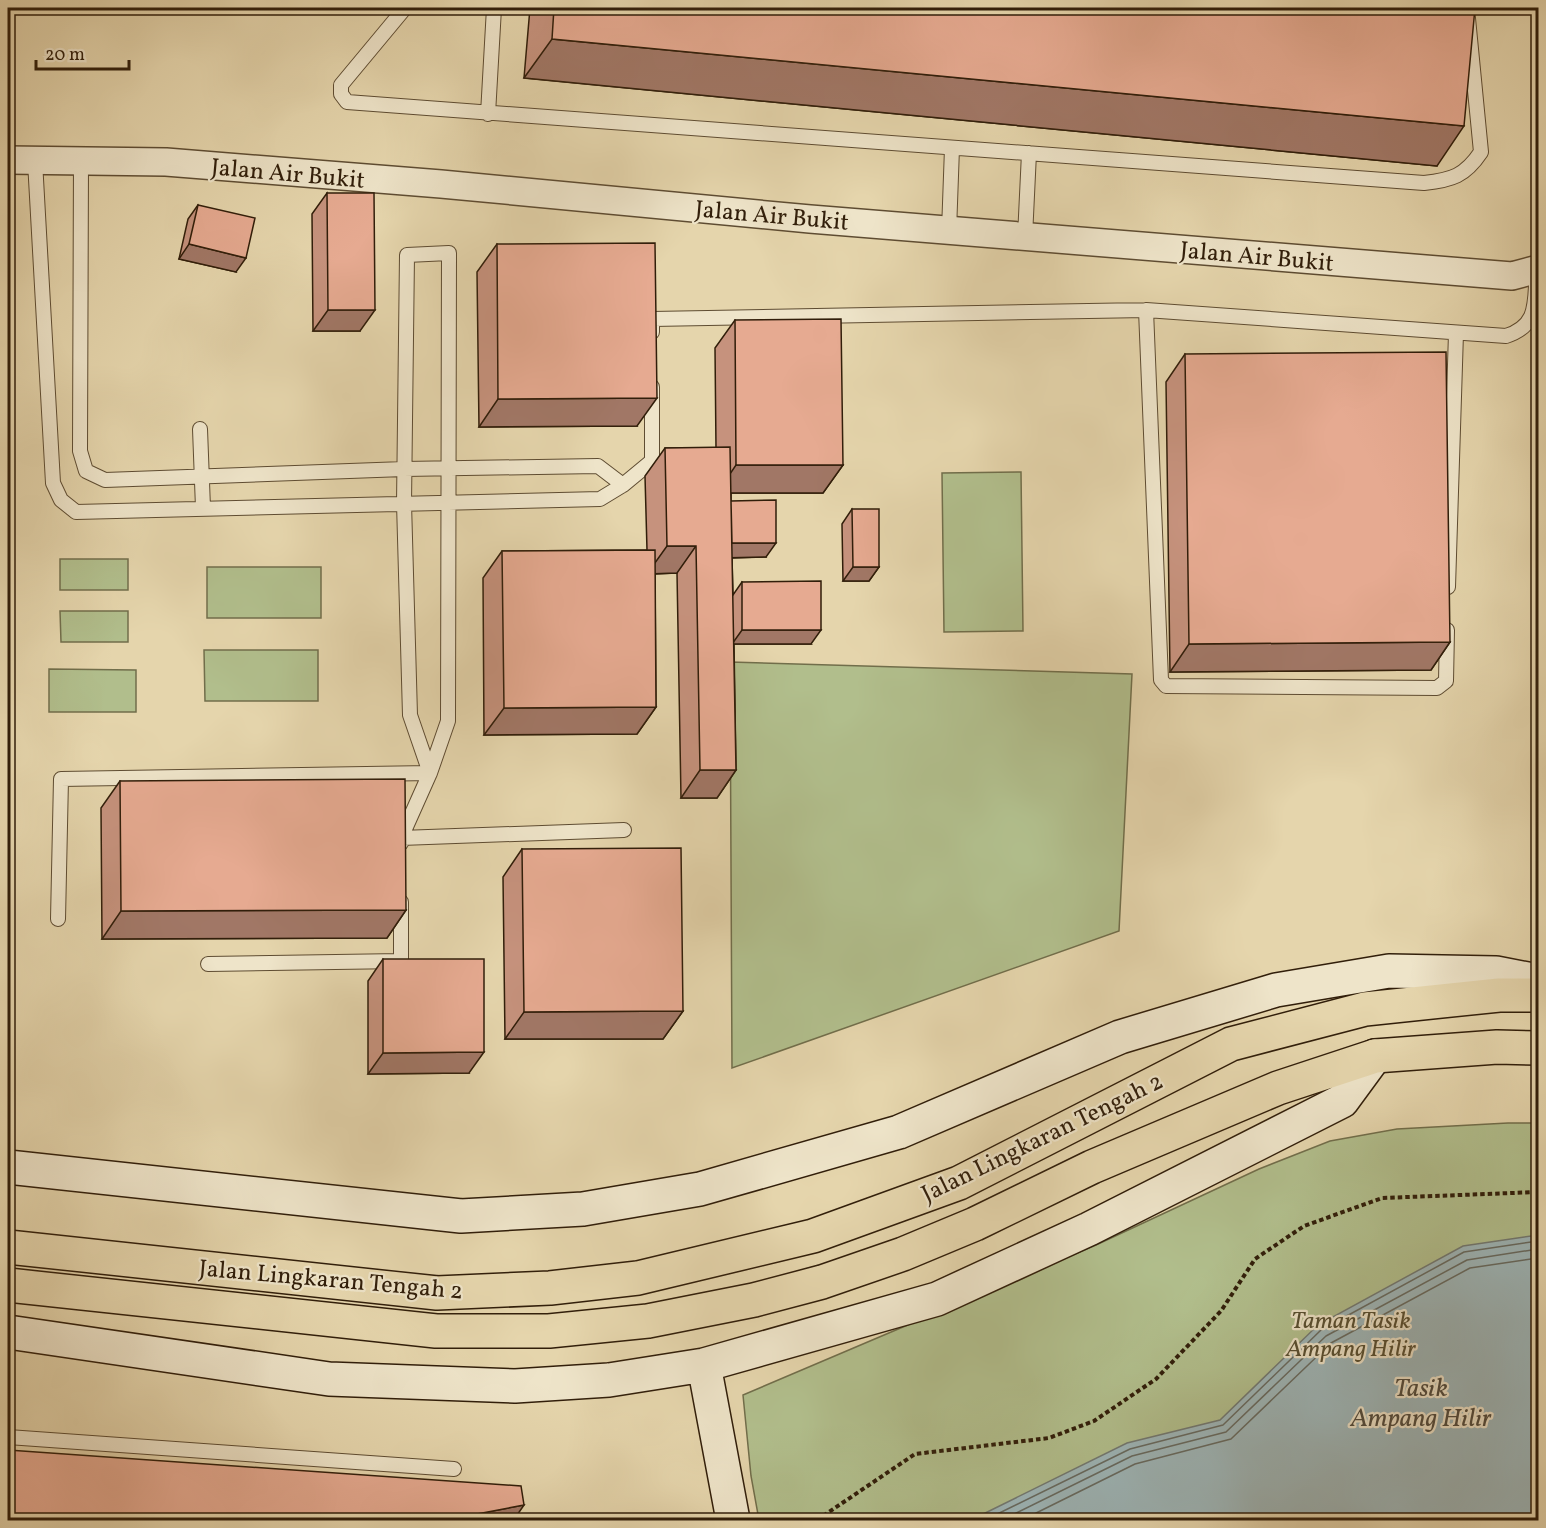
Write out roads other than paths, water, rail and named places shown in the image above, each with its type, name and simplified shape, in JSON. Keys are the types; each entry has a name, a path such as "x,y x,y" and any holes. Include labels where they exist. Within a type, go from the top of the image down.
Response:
{"highway":[{"name":"Jalan Lingkaran Tengah 2","path":"8,1247 437,1293 550,1288 638,1278 813,1236 958,1183 1231,1044 1365,1009 1499,995 1539,995"},
{"name":"Jalan Lingkaran Tengah 2","path":"8,1285 436,1331 549,1331 648,1321 754,1300 822,1282 903,1254 975,1224 1092,1167 1278,1088 1375,1056 1497,1047 1539,1048"}],"main road":[{"path":"8,1167 460,1216 583,1209 700,1189 899,1132 1120,1037 1276,990 1389,971 1496,973 1539,981"},
{"path":"8,1332 329,1379 515,1386 609,1380 704,1365 937,1299 1131,1209 1342,1101 1375,1056"},
{"path":"704,1365 733,1521"}],"street":[{"name":"Jalan Air Bukit","path":"8,160 166,162 441,184 949,231 1512,276 1538,270"}],"lane":[{"path":"405,8 341,86 341,94 347,102 1424,183 1440,181 1469,171 1481,152 1467,8"},
{"path":"488,114 494,8"},
{"path":"949,231 952,148"},
{"path":"1025,237 1029,153"},
{"path":"34,160 53,483 61,500 76,512 600,499 623,485 652,462 652,378"},
{"path":"81,160 80,451 86,471 105,480 404,468 598,466 623,485"},
{"path":"401,861 401,838 430,773 448,721 446,468 449,253 407,255 404,503 410,715 430,773"},
{"path":"652,343 652,319 1146,310 1506,336 1520,331 1533,318 1538,270"},
{"path":"1146,310 1161,680 1166,686 1437,688 1446,681 1448,621"},
{"path":"1448,597 1456,333"},
{"path":"200,429 203,508"},
{"path":"58,919 61,779 430,773"},
{"path":"401,838 624,830"},
{"path":"208,964 401,962 401,883"},
{"path":"8,1437 454,1469"}],"water":[{"name":"Tasik Ampang Hilir","path":"1538,1235 1538,1520 971,1520 1127,1443 1220,1420 1318,1325 1463,1246"}],"park label":[{"name":"Taman Tasik Ampang Hilir","path":"1351,1334"}]}
